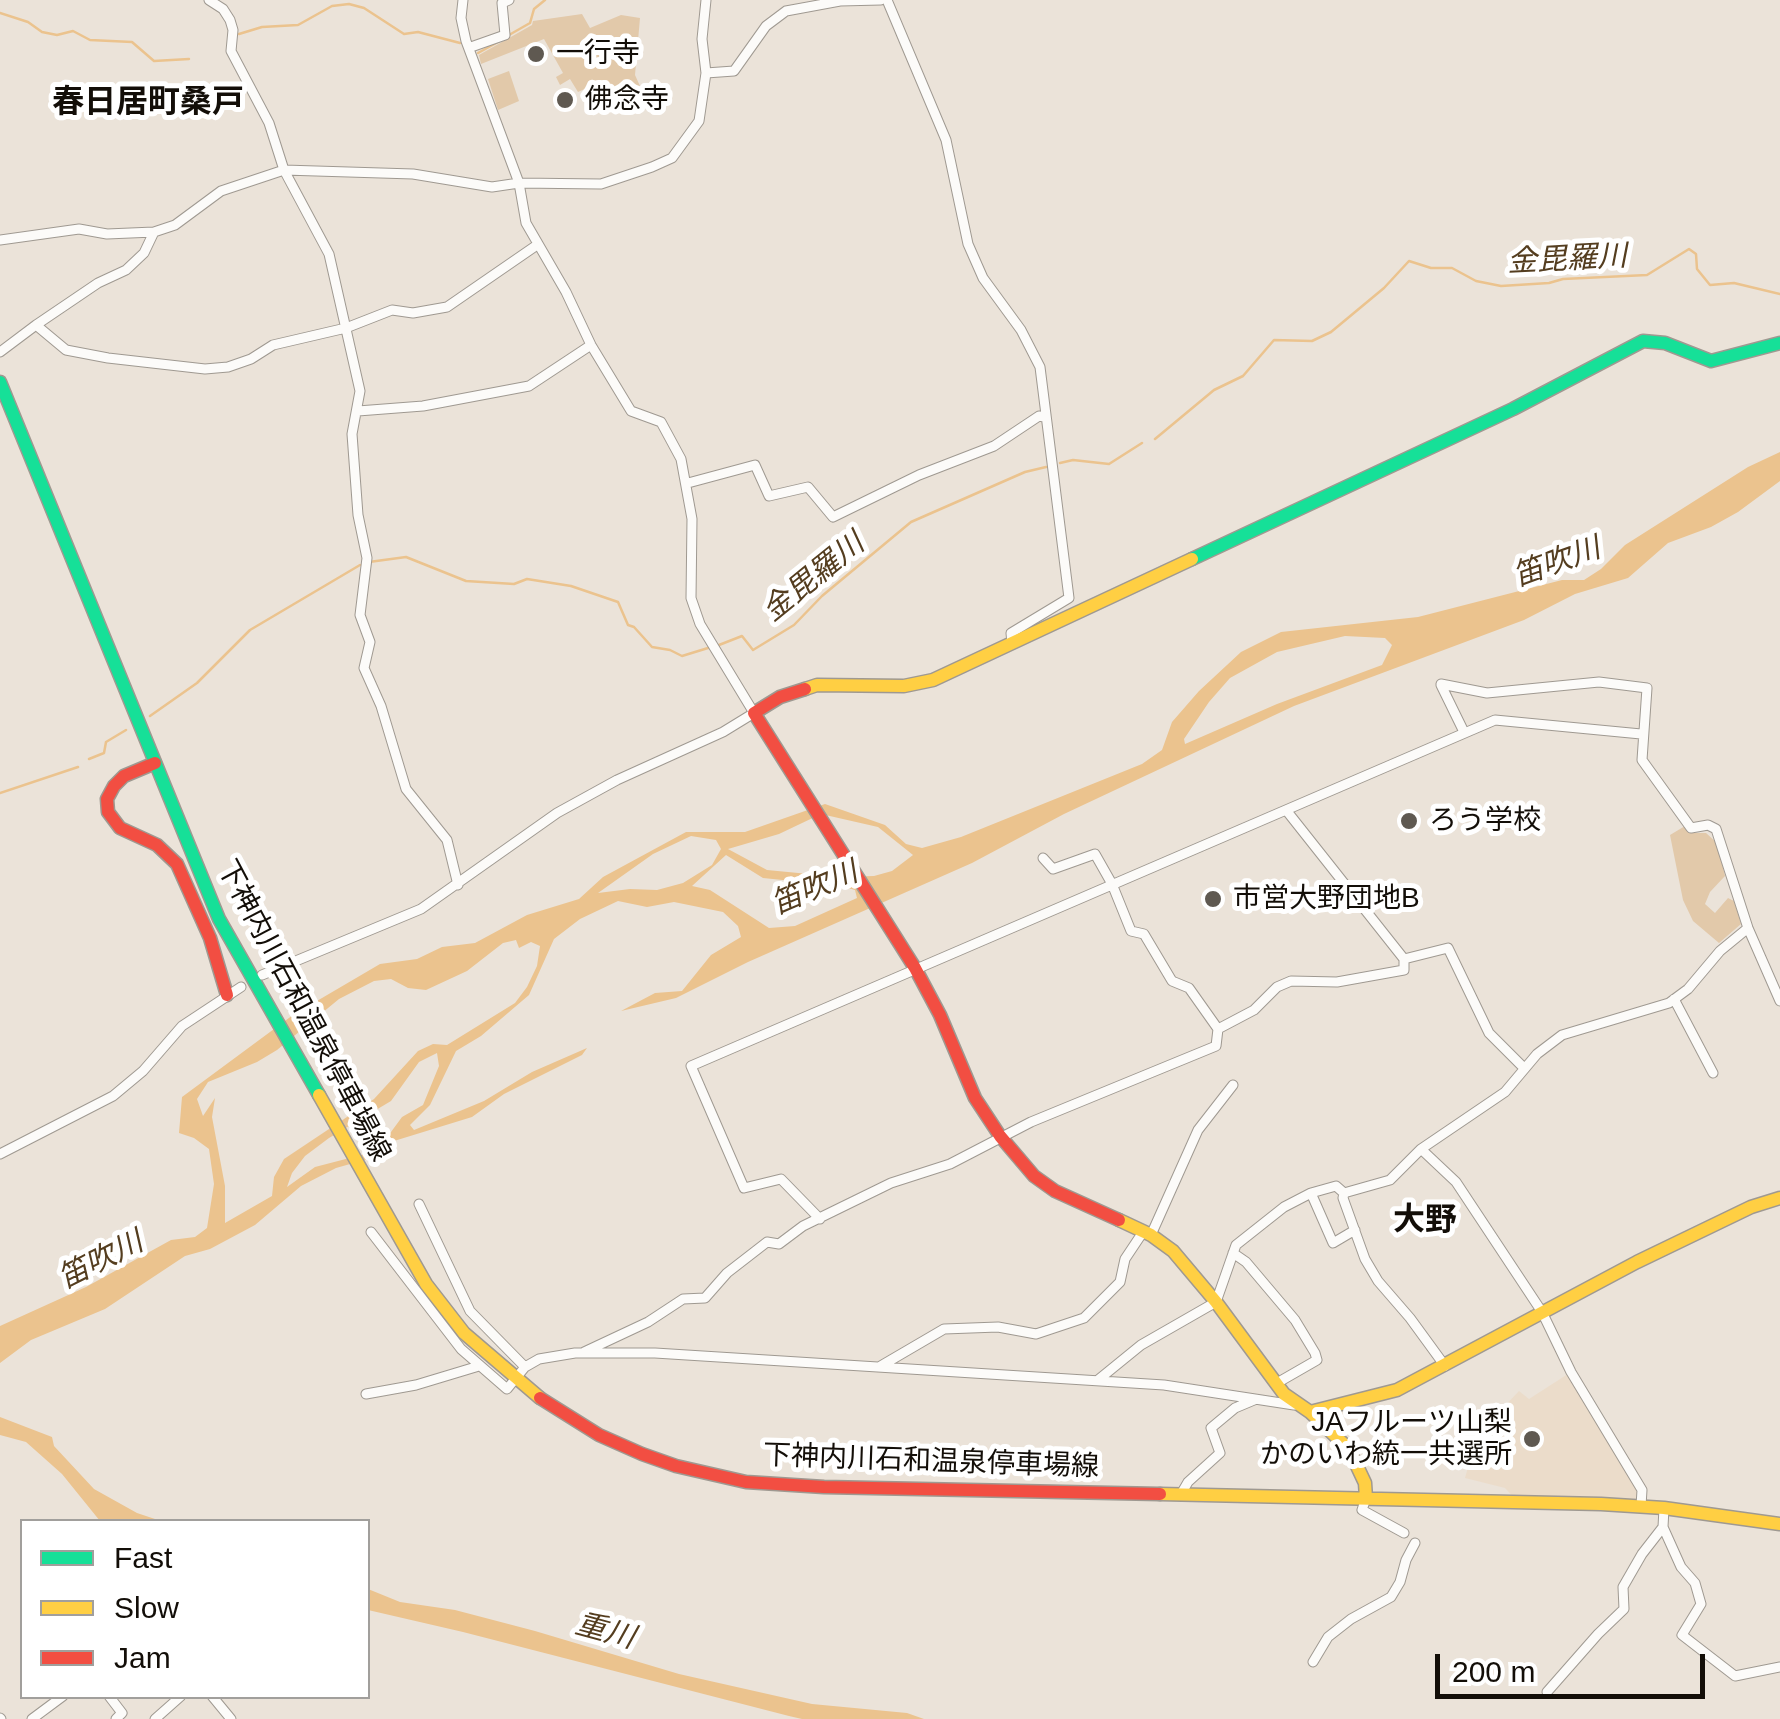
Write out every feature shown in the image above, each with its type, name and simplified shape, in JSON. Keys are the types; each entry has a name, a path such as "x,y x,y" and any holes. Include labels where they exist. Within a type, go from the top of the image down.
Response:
{"main road":[{"path":"1366,1498 1356,1458 1277,1383 1173,1252 1147,1234 1054,1190 1034,1176 1000,1136 975,1098 940,1015 915,968 754,713 780,697 817,685 904,686 933,680 1513,409 1643,341 1666,342 1711,361 1780,344"},
{"name":"下神内川石和温泉停車場線","path":"0,382 219,919 426,1284 464,1333 516,1380 573,1420 676,1466 746,1482 1641,1506 1780,1524"},
{"path":"155,763 124,776 114,786 106,798 108,812 120,828 157,845 177,864 210,938 227,994"},
{"path":"1304,1409 1397,1390 1637,1262 1751,1207 1780,1198"}],"street":[{"path":"208,0 223,9 230,20 230,51 269,123 284,170 304,200 329,254 358,376 358,411 352,434 358,516 367,558 360,615 370,642 364,668 381,706 406,789 447,840 458,885"},
{"path":"262,975 421,909 557,812 723,732 754,713 700,624 690,598 692,519 688,483 668,430 662,422 631,410 590,345 566,292 526,223 519,183 462,24 462,0"},
{"path":"471,48 505,36 502,3 508,0"},
{"path":"0,240 79,228 108,234 154,232 176,224 221,191 284,170 413,174 492,186 601,184 672,158 699,121 706,73 702,39 706,0"},
{"path":"706,73 734,71 766,26 786,11 840,1 884,0 946,140 968,244 983,278 1021,330 1040,367 1070,598 1011,633 1012,644"},
{"path":"0,352 98,282 126,270 144,253 154,232"},
{"path":"36,325 66,350 206,370 228,368 286,341 346,328 398,308 413,313 447,307 537,245"},
{"path":"358,411 442,404 530,386 590,345"},
{"path":"688,483 755,465 770,496 808,487 833,516 919,475 994,446 1039,416 1044,417"},
{"path":"1464,732 1441,684 1486,692 1599,682 1647,688 1642,760 1691,828 1708,825 1716,829 1748,928 1775,979 1780,1002"},
{"path":"820,1219 781,1180 744,1188 691,1066 1495,720 1642,734"},
{"path":"1218,1029 1254,1010 1277,987 1291,982 1337,982 1404,970 1404,959 1286,810"},
{"path":"584,1352 648,1322 684,1299 705,1298 727,1272 768,1242 779,1244 804,1226 891,1183 950,1164 1000,1136 1216,1046 1218,1029 1189,988 1172,982 1144,934 1130,931 1112,884 1094,854 1053,869 1043,858"},
{"path":"1344,1193 1390,1180 1421,1149 1505,1092 1524,1068 1562,1036 1674,1000 1748,928"},
{"path":"1404,959 1448,948 1489,1033 1524,1068"},
{"path":"0,1154 113,1096 144,1071 182,1026 241,987"},
{"path":"1674,1000 1713,1073"},
{"path":"879,1367 944,1329 998,1327 1036,1334 1084,1318 1120,1282 1125,1259 1147,1234 1198,1130 1234,1084"},
{"path":"1421,1149 1456,1182 1542,1312 1570,1372 1642,1490 1641,1506"},
{"path":"1098,1380 1141,1345 1216,1302 1236,1244 1284,1207 1336,1186 1344,1193"},
{"path":"1311,1193 1333,1243 1355,1230"},
{"path":"1344,1193 1342,1198 1378,1282 1444,1366"},
{"path":"419,1204 470,1311 525,1367"},
{"path":"370,1232 461,1349 507,1390 525,1367 556,1355 655,1353 1164,1384 1304,1409"},
{"path":"1233,1253 1246,1262 1295,1320 1315,1353 1317,1360 1277,1383"},
{"path":"366,1394 416,1385 479,1366"},
{"path":"1182,1494 1188,1482 1220,1453 1210,1428 1235,1408 1257,1398"},
{"path":"1366,1498 1362,1510 1404,1533"},
{"path":"1664,1508 1663,1527 1680,1566 1695,1584 1701,1604 1682,1635 1735,1676 1780,1667"},
{"path":"1547,1692 1624,1609 1623,1588 1663,1527"},
{"path":"1313,1662 1328,1637 1391,1597 1416,1543"},
{"path":"32,1719 59,1699"},
{"path":"155,1719 178,1699"},
{"path":"214,1699 231,1719"}],"shaded area":[{"path":"582,14 590,28 621,15 640,18 635,75 644,95 622,107 616,96 605,102 601,96 596,98 589,87 578,92 570,79 560,85 556,77 563,73 544,39 481,64 479,55 533,21"},
{"path":"509,71 519,101 498,110 488,79"},
{"path":"1780,452 1780,481 1711,527 1668,543 1628,578 1575,594 1524,620 1294,706 1064,814 972,863 676,998 621,1011 655,993 682,991 711,955 741,937 738,926 723,912 674,902 647,907 618,901 580,919 554,939 529,995 481,1036 456,1051 430,1105 410,1125 414,1130 484,1101 532,1072 587,1048 582,1055 504,1094 472,1117 394,1141 382,1155 336,1168 301,1186 255,1225 210,1249 185,1256 105,1309 31,1340 0,1363 0,1326 86,1287 171,1240 195,1237 207,1228 214,1184 209,1149 179,1133 182,1097 293,1015 380,964 417,959 442,947 475,943 527,915 579,899 603,877 686,832 745,832 825,804 885,825 906,844 922,848 961,837 1142,764 1162,750 1172,722 1199,691 1241,652 1281,632 1418,617 1562,580 1584,580 1625,545 1748,467","holes":["1345,636 1385,638 1392,645 1382,665 1185,744 1184,739 1209,702 1230,678 1277,652","821,814 878,827 913,855 892,871 840,877 767,870 728,849 779,834","691,836 716,840 721,849 712,865 683,883 657,890 598,893 653,854","726,855 763,878 841,886 855,890 857,898 795,926 769,928 710,890 692,886","516,940 519,948 531,942 540,946 537,966 515,1003 447,1045 433,1044 418,1051 374,1099 284,1159 274,1177 272,1196 225,1223 225,1186 212,1117 215,1098 203,1116 197,1099 208,1082 277,1050 339,999 374,981 391,979 408,988 426,990 467,971 503,943","437,1053 439,1066 423,1105 402,1117 365,1154 315,1167 287,1187 305,1156 391,1101 419,1062"]},
{"path":"1685,826 1690,833 1706,833 1717,843 1725,876 1705,904 1715,913 1728,898 1734,901 1741,924 1719,943 1693,921 1683,900 1670,835"},
{"path":"1571,1372 1642,1490 1641,1506 1518,1502 1505,1488 1465,1478 1477,1435 1519,1391 1529,1399"},
{"path":"0,1417 52,1437 54,1446 94,1489 155,1519 98,1519 62,1474 26,1442 0,1435"},
{"path":"370,1590 400,1602 455,1610 679,1674 812,1704 907,1713 924,1719 802,1719 370,1610"}],"waterway":[{"path":"509,35 530,23 534,9 545,0"},
{"path":"239,34 262,27 298,25 332,6 349,4 364,8 404,34 418,32 460,43"},
{"path":"0,13 28,22 42,32 57,35 73,31 90,40 132,42 154,61 189,59"},
{"path":"478,53 498,42"},
{"name":"金毘羅川","path":"1155,439 1214,390 1243,376 1274,340 1312,341 1331,332 1384,288 1409,261 1431,268 1452,268 1476,281 1501,286 1647,275 1689,249 1696,254 1697,269 1710,285 1734,283 1780,294"},
{"name":"金毘羅川","path":"1060,463 1073,460 1109,464 1142,443"},
{"name":"金毘羅川","path":"719,645 742,636 753,650 794,625 822,596 911,522 1025,472 1046,467"},
{"name":"金毘羅川","path":"369,562 406,557 466,581 514,584 527,579 571,586 618,602 628,625 652,647 682,656 708,648"},
{"name":"金毘羅川","path":"150,716 197,683 250,630 360,565"},
{"name":"金毘羅川","path":"89,759 104,753 106,742 126,730"},
{"name":"金毘羅川","path":"0,793 78,767"}],"traffic: fast":[{"path":"1192,559 1513,409 1643,341 1665,343 1711,361 1780,343"},
{"path":"0,382 219,919 319,1095"}],"traffic: slow":[{"path":"805,689 817,685 904,686 933,680 1192,559"},
{"path":"319,1095 426,1284 464,1333 540,1398"},
{"path":"1310,1412 1397,1390 1637,1262 1751,1207 1780,1198"},
{"path":"1119,1220 1173,1251 1284,1394 1310,1412 1349,1449 1365,1483 1366,1498"},
{"path":"1160,1494 1601,1504 1664,1508 1780,1524"}],"traffic: jam":[{"path":"805,689 780,697 754,713 915,968 940,1015 975,1098 1034,1176 1055,1191 1119,1220"},
{"path":"155,763 124,776 114,786 107,799 108,812 120,828 157,845 177,864 210,938 227,995"},
{"path":"540,1398 599,1435 642,1454 746,1482 1160,1494"}],"place":[{"name":"一行寺","path":"536,54"},
{"name":"佛念寺","path":"565,100"},
{"name":"ろう学校","path":"1409,821"},
{"name":"市営大野団地B","path":"1213,899"},
{"name":"JAフルーツ山梨 かのいわ統一共選所","path":"1532,1439"}],"district":[{"name":"春日居町桑戸","path":"148,103"},
{"name":"大野","path":"1425,1221"}],"water label":[{"name":"笛吹川","path":"1557,563"},
{"name":"笛吹川","path":"815,889"},
{"name":"笛吹川","path":"101,1261"},
{"name":"重川","path":"605,1632"}]}
